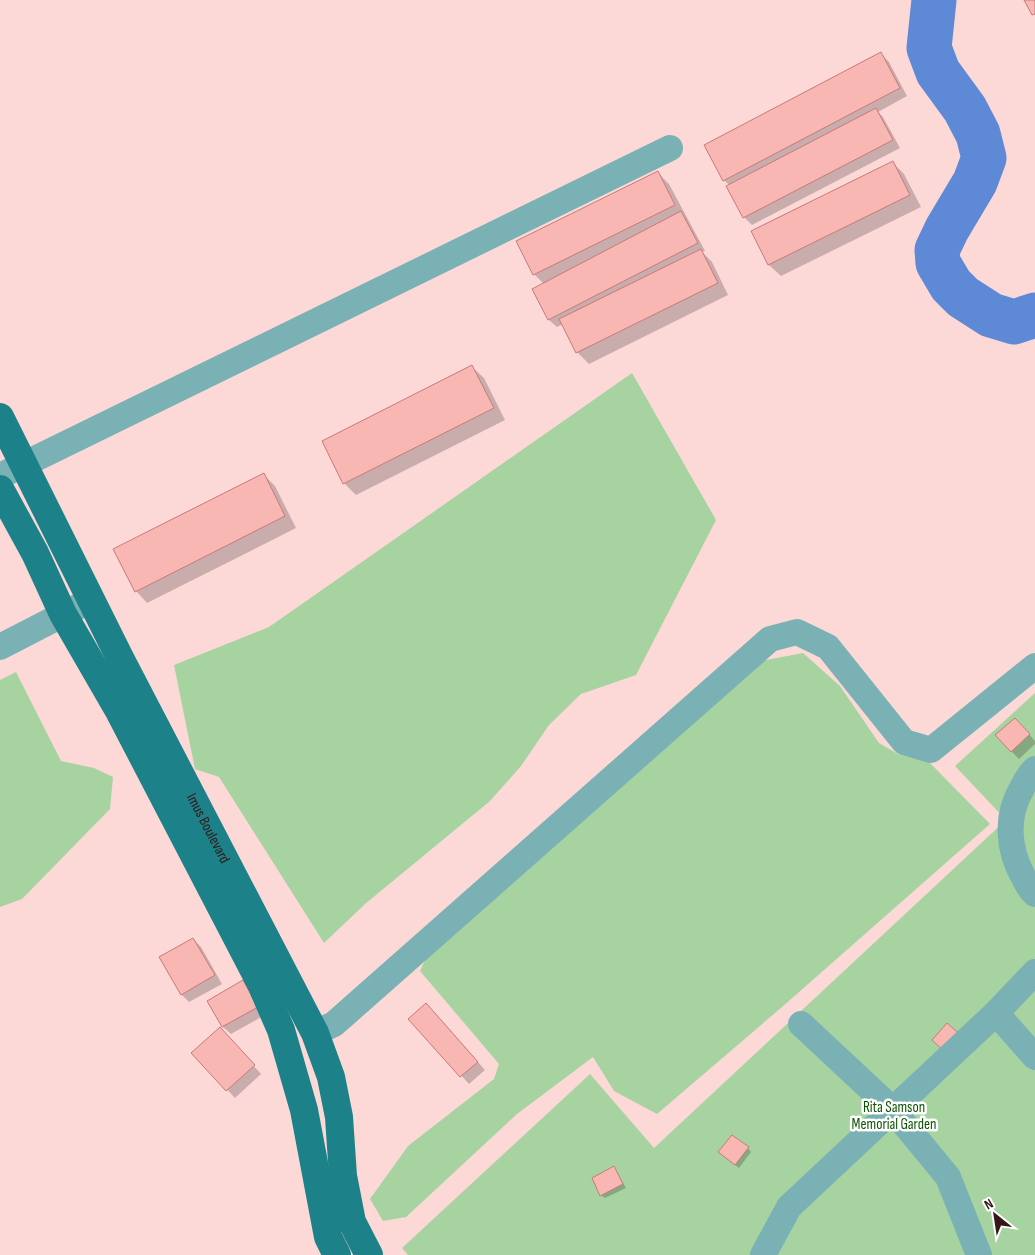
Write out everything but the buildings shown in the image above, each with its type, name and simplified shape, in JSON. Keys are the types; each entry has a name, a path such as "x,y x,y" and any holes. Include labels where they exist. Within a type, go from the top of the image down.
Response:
{"main road":[{"name":"Imus Boulevard","path":"0,418 91,600 315,1033 331,1077 339,1117 343,1176 352,1222 369,1255"},
{"name":"Imus Boulevard","path":"0,489 34,553 63,614 119,712 262,984 280,1030 304,1110 328,1237 337,1255"}],"lane":[{"path":"0,476 670,148"},
{"path":"0,647 91,600"},
{"path":"315,1033 334,1024 770,639 797,632 828,647 904,742 931,750 1035,666"},
{"path":"1035,769 1015,800 1009,831 1015,863 1030,890 1035,894"},
{"path":"763,1255 789,1207 996,1013 1035,972"},
{"path":"996,1013 1035,1057"},
{"path":"801,1024 892,1109 948,1177 980,1255"}],"green space":[{"path":"632,373 716,520 636,675 581,694 549,725 521,766 490,801 365,904 324,943 219,777 195,769 174,665 269,627"},
{"path":"803,653 840,686 879,743 898,754 929,762 990,824 657,1114 614,1091 593,1057 517,1114 406,1217 383,1221 370,1199 408,1146 494,1079 499,1064 420,971 427,956 760,661"},
{"path":"16,672 61,761 94,768 113,777 110,809 22,899 0,907 0,680"},
{"name":"Rita Samson Memorial Garden","path":"1035,693 1035,1255 408,1255 402,1248 590,1074 654,1148 1006,820 955,766"}],"waterway":[{"path":"934,0 929,48 938,72 965,109 978,134 984,158 975,182 947,229 937,250 938,263 951,285 963,297 991,315 1014,322 1035,315"}]}
